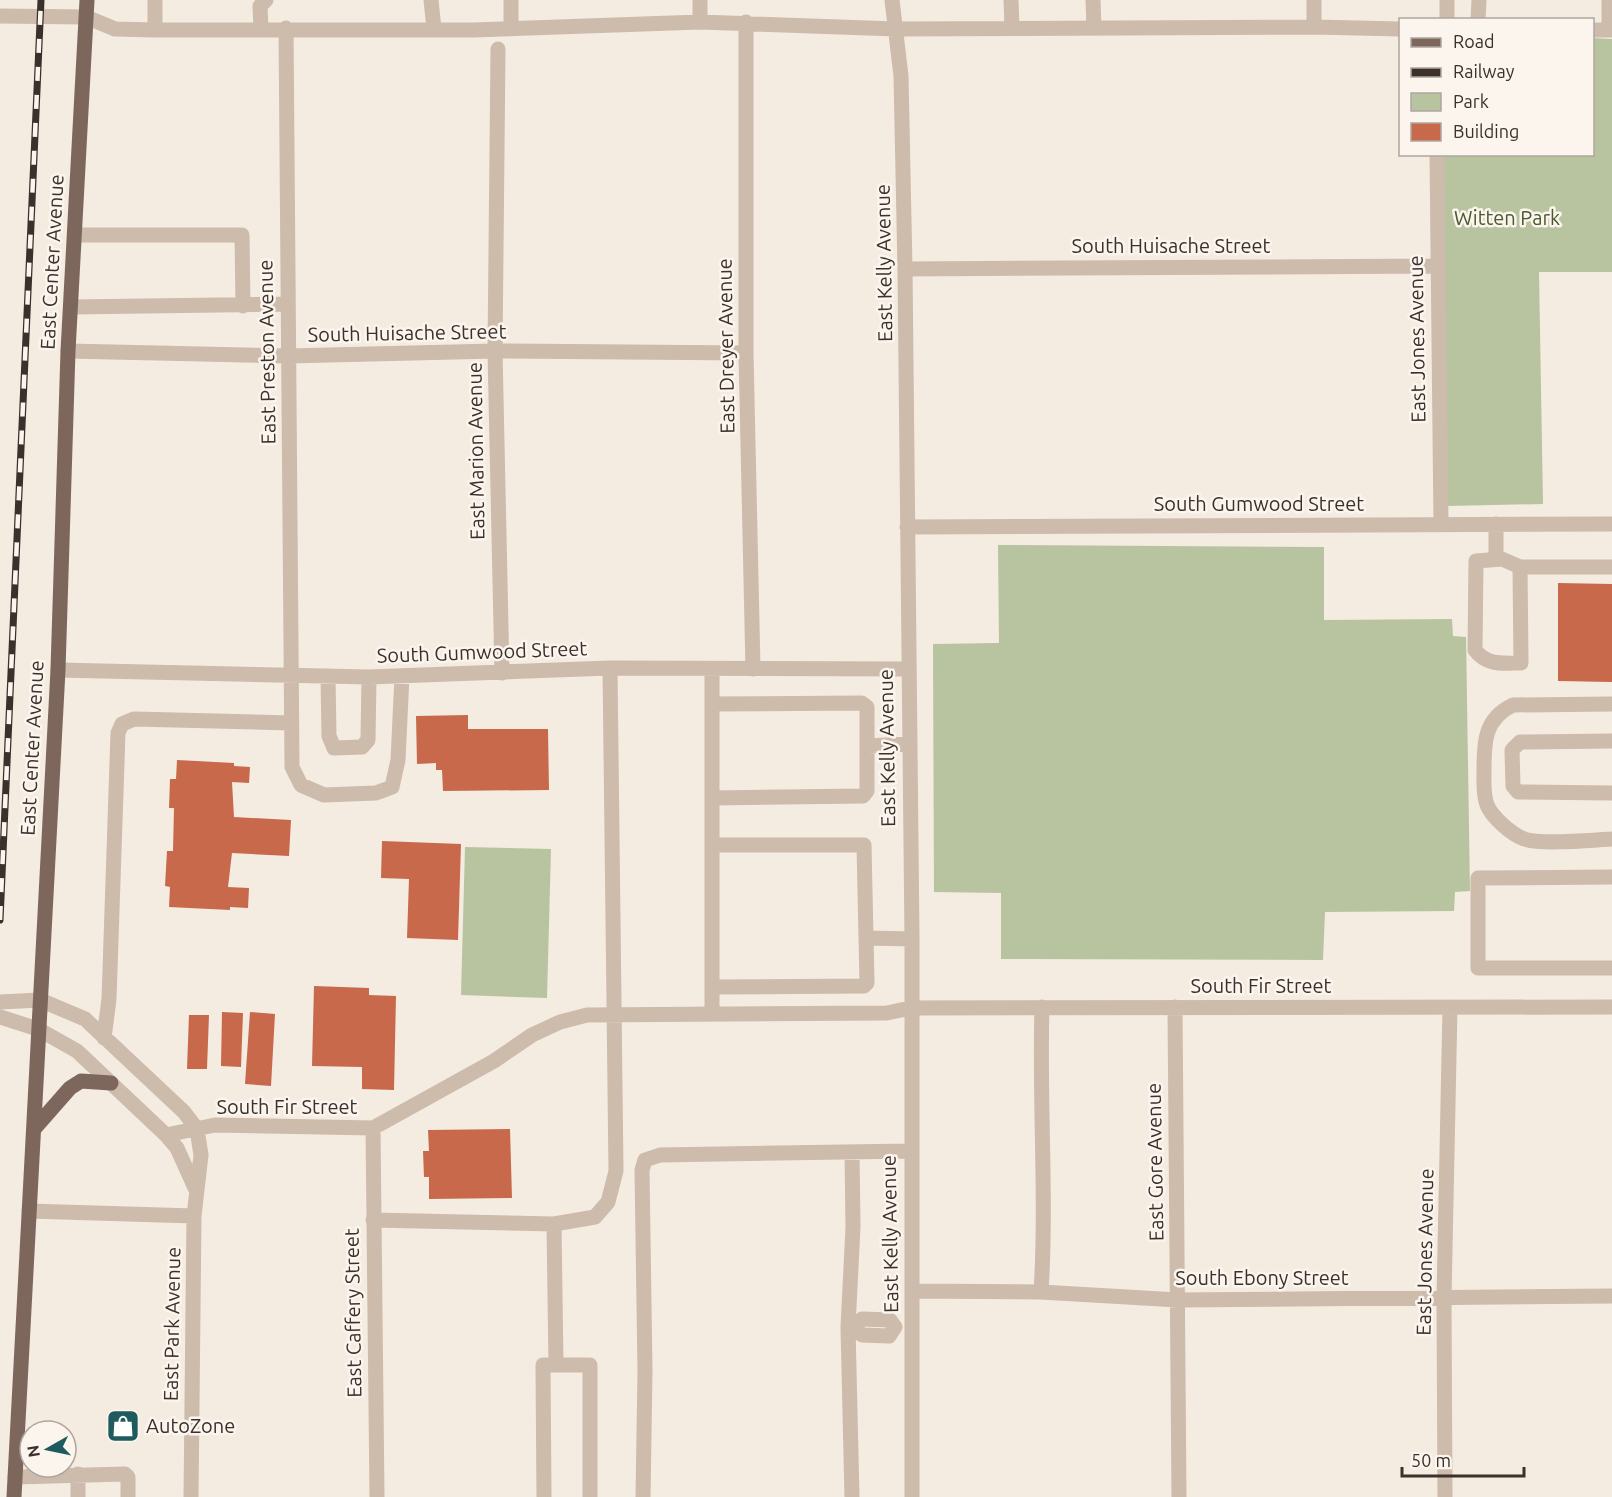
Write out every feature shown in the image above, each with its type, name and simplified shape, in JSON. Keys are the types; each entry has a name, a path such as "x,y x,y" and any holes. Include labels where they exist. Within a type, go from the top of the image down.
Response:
{"main road":[{"name":"East Center Avenue","path":"14,1497 58,670 68,351 87,0"},
{"path":"34,1129 70,1088 81,1081 92,1079 111,1083"}],"street":[{"path":"155,0 155,30"},
{"path":"261,29 260,6 266,0"},
{"path":"431,0 434,29"},
{"path":"511,0 511,28"},
{"path":"700,0 700,22"},
{"name":"East Kelly Avenue","path":"892,0 902,76 905,269 907,669 912,939 910,1008 913,1291 912,1497"},
{"path":"1011,0 1012,28"},
{"path":"1093,0 1094,28"},
{"path":"1314,0 1314,27"},
{"path":"1447,0 1447,18"},
{"path":"1478,18 1479,0"},
{"path":"1594,30 1611,30 1609,0"},
{"path":"0,16 86,17 115,29 155,30 511,28 700,22 896,29 1314,27 1399,29"},
{"name":"East Dreyer Avenue","path":"746,22 746,353 753,669"},
{"name":"East Preston Avenue","path":"286,28 286,304 293,675 291,723 292,767 301,785 324,795 376,793 392,787 398,760 402,676"},
{"name":"East Marion Avenue","path":"498,49 495,351 502,673"},
{"name":"East Jones Avenue","path":"1437,156 1441,524"},
{"path":"75,235 242,235 243,306"},
{"name":"South Huisache Street","path":"905,269 1437,266"},
{"path":"72,307 286,304"},
{"name":"South Huisache Street","path":"68,351 288,356 495,351 746,353"},
{"path":"1496,524 1496,559"},
{"name":"South Gumwood Street","path":"907,527 1612,524"},
{"path":"1520,567 1521,663 1485,661 1475,650 1474,566 1478,560 1510,561 1520,567 1612,567"},
{"path":"372,1220 555,1224 595,1217 608,1202 616,1171 612,1012 610,669"},
{"name":"South Gumwood Street","path":"58,670 369,677 610,669 907,669"},
{"path":"712,669 712,1014"},
{"path":"328,676 329,736 334,748 362,747 368,740 369,677"},
{"path":"712,704 862,704 867,707 867,791 863,796 712,798"},
{"path":"1612,704 1513,705 1494,721 1484,740 1484,794 1488,806 1517,836 1531,840 1612,839"},
{"path":"104,1038 109,999 118,733 122,724 134,719 291,723"},
{"path":"1612,741 1520,742 1512,750 1513,786 1518,792 1612,793"},
{"path":"867,746 908,744"},
{"path":"712,845 864,845 867,938 867,982 864,986 712,987"},
{"path":"1612,877 1478,878 1478,968 1612,968"},
{"path":"867,938 912,939"},
{"path":"0,1002 40,1000 68,1009 85,1019 184,1112 197,1129"},
{"name":"South Fir Street","path":"166,1135 215,1125 372,1128 474,1073 560,1022 612,1012 887,1013 910,1008 1175,1006 1612,1007"},
{"name":"East Gore Avenue","path":"1175,1006 1179,1497"},
{"path":"1041,1007 1043,1254 1041,1292"},
{"name":"East Jones Avenue","path":"1445,1497 1444,1298 1450,1007"},
{"name":"East Park Avenue","path":"0,1017 38,1029 77,1052 166,1135 177,1148 195,1188"},
{"name":"East Caffery Street","path":"372,1128 377,1497"},
{"name":"East Park Avenue","path":"191,1497 194,1216 195,1188 201,1155 197,1129"},
{"path":"643,1497 645,1371 642,1170 645,1160 660,1155 910,1151"},
{"path":"852,1152 852,1497"},
{"path":"29,1211 194,1216"},
{"path":"555,1224 556,1365"},
{"name":"South Ebony Street","path":"913,1291 1041,1292 1178,1300 1612,1296"},
{"path":"851,1327 862,1320 890,1320 895,1327 912,1328"},
{"path":"544,1497 543,1365 590,1365 590,1497"},
{"path":"78,1474 125,1474 128,1477 128,1497"},
{"path":"78,1479 78,1497"}],"green space":[{"name":"Witten Park","path":"1594,38 1612,39 1612,272 1539,272 1543,504 1447,506 1443,156 1594,156"},
{"path":"998,545 1324,547 1324,620 1452,619 1453,636 1466,637 1470,891 1455,892 1454,911 1325,912 1323,960 1001,959 1001,893 934,892 933,644 999,643"},
{"path":"465,847 551,849 547,998 461,995"}],"building":[{"path":"1558,583 1612,584 1612,682 1558,681"},
{"path":"468,715 468,729 548,729 549,790 443,791 442,770 436,770 436,763 417,764 416,716"},
{"path":"177,760 234,763 234,766 250,767 249,783 232,782 234,817 291,820 289,856 232,853 228,887 249,888 248,908 230,907 230,910 169,907 170,887 165,886 167,851 173,851 174,808 169,808 170,779 176,779"},
{"path":"382,841 461,844 458,940 407,938 409,879 381,878"},
{"path":"314,986 369,988 369,995 396,996 394,1090 362,1089 362,1067 312,1066"},
{"path":"222,1012 243,1013 241,1067 221,1066"},
{"path":"250,1012 275,1014 271,1086 245,1084"},
{"path":"189,1015 209,1015 207,1069 187,1069"},
{"path":"510,1129 512,1198 429,1199 429,1177 424,1177 423,1151 429,1151 428,1130"}],"railway":[{"path":"0,920 41,0"}],"place":[{"name":"AutoZone","path":"123,1426"}]}
